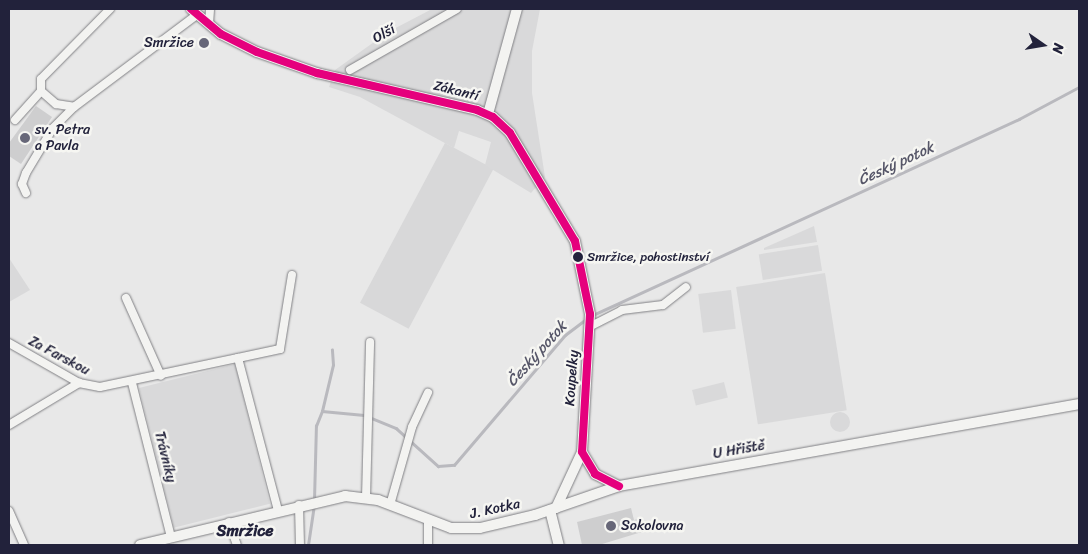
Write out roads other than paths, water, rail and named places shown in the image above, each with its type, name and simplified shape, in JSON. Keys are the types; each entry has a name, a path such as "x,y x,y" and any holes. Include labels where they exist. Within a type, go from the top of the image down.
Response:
{"main road":[{"path":"488,114 517,9"},
{"name":"Zákantí","path":"195,12 209,24 246,48 309,71 488,114 518,143 571,231 589,306"},
{"name":"Koupelky","path":"553,509 570,485 582,452 590,325 589,306"},
{"name":"U Hřiště","path":"619,486 1079,404"},
{"path":"582,452 595,474 619,486"},
{"path":"559,545 553,509 619,486"},
{"path":"140,545 321,499 366,498 390,505"},
{"name":"J. Kotka","path":"390,505 451,528 474,529 553,509"}],"street":[{"path":"15,120 40,91 44,73 110,9"},
{"path":"209,24 210,9"},
{"name":"Olší","path":"350,70 457,9"},
{"path":"26,193 22,184 26,173 53,128 74,107 195,12"},
{"path":"40,91 56,104 74,107"},
{"path":"126,298 146,335 161,376 280,349 292,275"},
{"path":"590,325 622,310 663,305 686,287"},
{"path":"366,498 365,421 370,342"},
{"name":"Za Farskou","path":"9,343 79,383 100,387 132,383 161,376"},
{"path":"238,358 278,510"},
{"path":"9,425 79,383"},
{"name":"Trávníky","path":"132,383 170,537"},
{"path":"390,505 410,442 412,427 428,393"},
{"path":"300,545 301,504"},
{"path":"9,511 24,545"},
{"path":"428,520 428,545"},
{"path":"229,522 236,545"}],"waterway":[{"name":"Český potok","path":"593,315 1019,119 1079,87"},
{"name":"Český potok","path":"314,500 316,426 322,411 364,415 396,428 438,466 454,465 565,335 586,319"},
{"path":"322,411 333,365 332,350"},
{"name":"Český potok","path":"308,545 314,505"}],"place":[{"name":"Smržice","path":"204,43"},
{"name":"sv. Petra a Pavla","path":"25,138"},
{"name":"Smržice, pohostinství","path":"578,257"},
{"name":"Sokolovna","path":"611,526"}],"district":[{"name":"Smržice","path":"245,531"}]}
